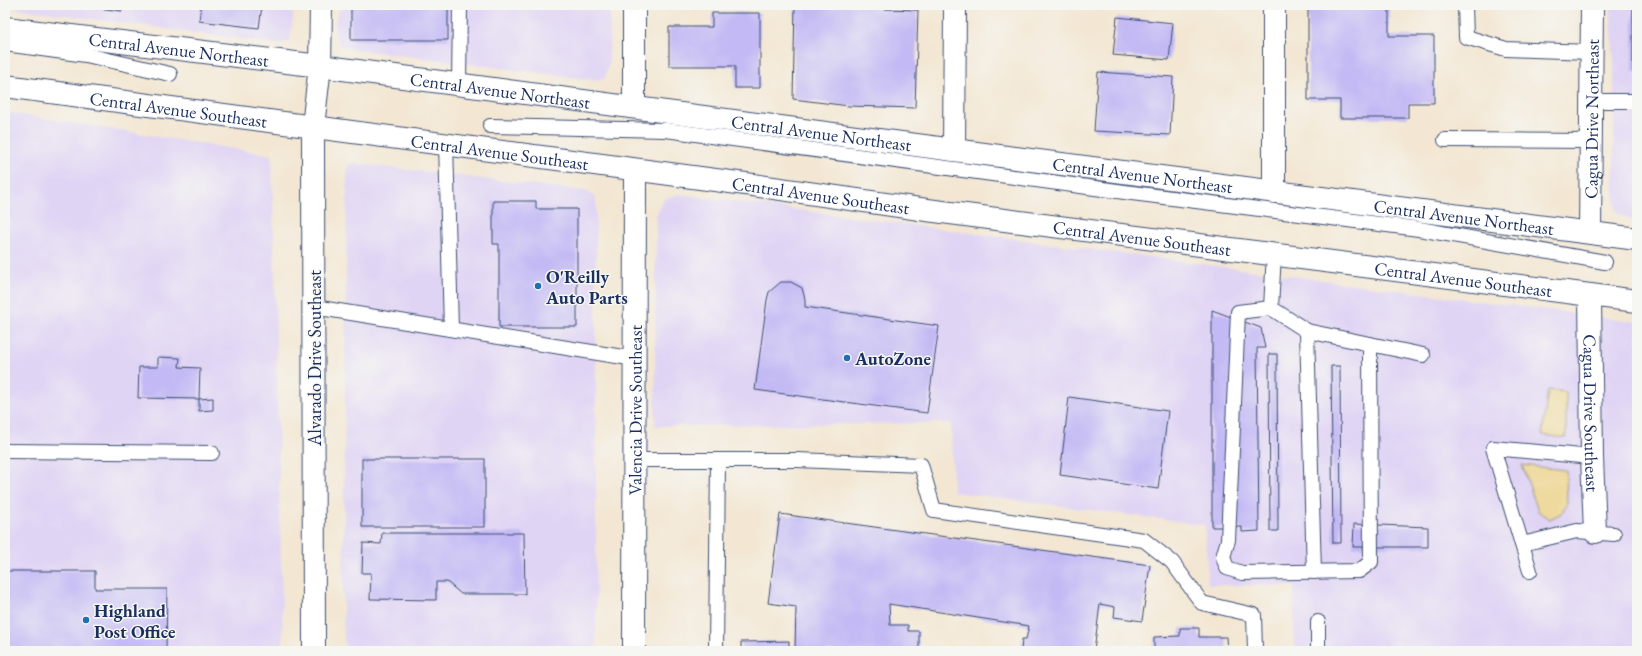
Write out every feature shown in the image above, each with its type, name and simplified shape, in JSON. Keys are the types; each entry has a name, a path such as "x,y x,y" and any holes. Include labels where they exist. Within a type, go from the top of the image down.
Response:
{"main road":[{"name":"Alvarado Drive Southeast","path":"314,651 313,126 320,66 321,5"},
{"path":"634,5 634,107"},
{"path":"954,150 955,5"},
{"path":"1274,5 1274,192"},
{"name":"Cagua Drive Northeast","path":"1590,232 1592,5"},
{"name":"Central Avenue Northeast","path":"5,28 320,66 1637,239"},
{"name":"Central Avenue Southeast","path":"5,86 753,185 926,210 1274,253 1637,301"},
{"name":"Valencia Drive Southeast","path":"634,651 635,170"},
{"name":"Cagua Drive Southeast","path":"1590,295 1592,457 1604,533"}],"lane":[{"path":"459,84 460,5"},
{"path":"1465,5 1466,37 1506,49 1591,52"},
{"name":"Central Avenue Southeast","path":"5,44 86,54 170,74"},
{"path":"1591,101 1637,101"},
{"name":"Central Avenue Northeast","path":"490,126 666,130 1132,193 1419,229 1605,262"},
{"path":"1445,140 1590,141"},
{"path":"446,144 451,329"},
{"path":"1271,308 1274,253"},
{"path":"314,307 635,359"},
{"path":"1370,344 1371,562 1359,571 1242,573 1228,568 1223,557 1228,540 1238,312 1271,308 1307,331 1370,344 1423,355"},
{"path":"1307,331 1314,572"},
{"path":"1530,571 1493,448 1592,457"},
{"path":"5,451 212,453"},
{"path":"634,460 797,460 921,465 934,510 1144,540 1172,562 1202,603 1254,615 1255,651"},
{"path":"716,651 718,460"},
{"path":"1522,544 1577,531 1604,533"},
{"path":"1318,622 1318,651"}],"shaded area":[{"path":"10,5 293,5 293,18 290,41 277,44 14,8"},
{"path":"342,5 610,5 609,63 605,78 595,80 352,49 340,46 334,31 336,18"},
{"path":"1610,5 1637,5 1637,220 1617,213 1614,200 1614,63"},
{"path":"5,112 272,155 283,651 5,651"},
{"path":"351,163 586,191 596,198 596,651 345,651 343,622 347,166"},
{"path":"678,194 1637,322 1637,651 1294,651 1294,586 1208,585 1205,525 953,492 951,423 655,426 656,216 663,200"}],"sand":[{"path":"1548,390 1566,392 1566,438 1542,435"},
{"path":"1522,465 1566,470 1567,502 1562,513 1550,519 1538,511"}],"building":[{"path":"97,5 123,5 122,11 97,8"},
{"path":"201,5 262,5 259,28 199,21"},
{"path":"351,5 448,5 448,40 351,40"},
{"path":"795,5 885,5 885,9 918,10 915,108 849,106 793,99"},
{"path":"1308,5 1389,5 1389,36 1434,36 1434,103 1408,103 1408,118 1340,118 1340,100 1308,100"},
{"path":"1633,5 1637,5 1637,72 1633,72"},
{"path":"712,13 760,13 760,88 735,88 735,66 669,66 669,27 712,27"},
{"path":"1117,17 1173,23 1169,60 1113,55"},
{"path":"1098,72 1173,77 1170,135 1094,131"},
{"name":"O'Reilly Auto Parts","path":"493,201 536,201 536,209 577,209 577,327 499,327 499,244 493,244"},
{"name":"AutoZone","path":"781,282 791,282 802,288 805,299 805,307 939,326 927,413 755,390 767,300 769,292"},
{"path":"1212,310 1261,328 1265,348 1257,348 1259,531 1242,532 1242,527 1212,527"},
{"path":"1269,354 1277,354 1278,531 1270,531"},
{"path":"158,357 180,358 179,367 200,368 199,399 138,398 139,367 158,367"},
{"path":"1331,366 1340,366 1341,543 1333,543"},
{"path":"1069,397 1168,411 1158,489 1060,475"},
{"path":"213,398 213,410 199,411 199,399"},
{"path":"362,459 485,459 485,527 362,527"},
{"path":"780,514 1150,565 1142,621 1114,617 1115,607 1100,604 1094,651 1021,651 1022,639 1026,639 1029,626 889,604 890,625 908,625 908,631 919,631 919,651 790,651 795,649 796,607 768,603"},
{"path":"1354,524 1428,527 1428,547 1353,547"},
{"path":"382,533 524,533 525,594 461,594 447,582 436,582 436,600 370,599 371,573 362,573 363,543 381,544"},
{"name":"Highland Post Office","path":"5,571 95,571 95,589 167,589 166,651 5,651"},
{"path":"1180,628 1199,628 1199,637 1226,637 1227,651 1154,651 1154,637 1180,636"},
{"path":"789,641 789,651 741,651 741,642"}],"place":[{"name":"O'Reilly Auto Parts","path":"538,286"},
{"name":"AutoZone","path":"847,358"},
{"name":"Highland Post Office","path":"86,620"}]}
